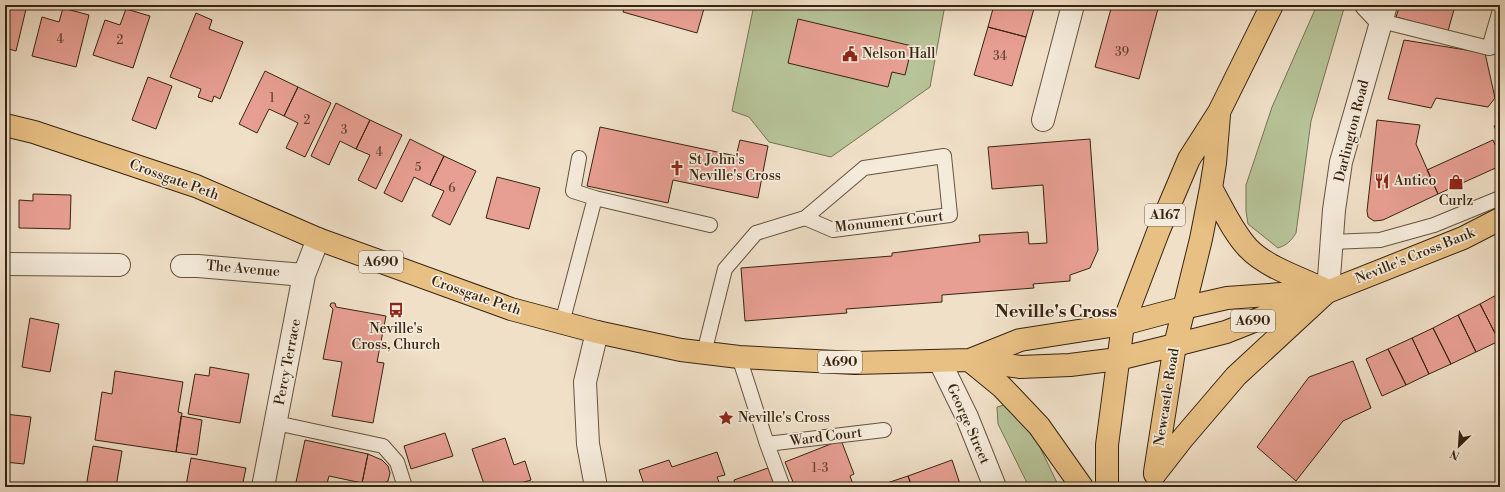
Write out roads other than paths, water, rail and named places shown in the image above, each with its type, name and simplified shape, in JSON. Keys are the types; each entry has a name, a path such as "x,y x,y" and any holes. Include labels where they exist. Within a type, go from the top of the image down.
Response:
{"main road":[{"name":"A167","path":"1107,487 1107,445 1123,324 1158,232 1189,159 1219,112 1272,5"},
{"name":"A167","path":"1183,308 1201,239 1211,188 1215,163 1219,112"},
{"name":"Crossgate Peth","path":"5,125 34,132 196,186 318,239 474,297 562,323 681,350 739,358 855,363 940,362"},
{"path":"1154,481 1183,438 1236,376 1328,291 1267,263 1248,248 1237,234 1211,188"},
{"name":"Neville's Cross Bank","path":"1175,345 1226,332 1463,238 1500,219"},
{"name":"Neville's Cross Bank","path":"1183,308 1227,298 1328,291"},
{"name":"A690","path":"969,360 1020,340 1123,324 1183,308"},
{"name":"Newcastle Road","path":"1154,481 1175,345 1183,308"},
{"name":"A690","path":"940,362 969,360 1020,367 1070,365 1118,359 1175,345"},
{"path":"969,360 1002,386 1039,426 1082,487"}],"street":[{"path":"1043,120 1073,5"},
{"path":"1366,5 1383,13"},
{"name":"Darlington Road","path":"1328,291 1331,242 1341,162 1383,13"},
{"name":"Percy Terrace","path":"263,487 304,274 318,239"},
{"path":"5,264 119,265"},
{"name":"The Avenue","path":"182,266 304,274"},
{"path":"596,487 588,444 586,382 598,332"},
{"name":"George Street","path":"940,362 967,417 995,487"}],"lane":[{"path":"1383,13 1495,46 1500,10"},
{"name":"Monument Court","path":"704,353 725,269 756,233 804,218 864,168 944,156 950,215 833,230 804,218"},
{"path":"579,158 573,191 595,198 710,225"},
{"path":"562,323 595,198"},
{"path":"1331,242 1380,240 1434,225 1500,198"},
{"path":"739,358 767,444 783,487"},
{"path":"276,423 383,446 397,462 405,487"},
{"name":"Ward Court","path":"767,444 884,430"}],"place":[{"name":"Nelson Hall","path":"850,54"},
{"name":"St John's Neville's Cross","path":"677,168"},
{"name":"Antico","path":"1382,181"},
{"name":"Curlz","path":"1456,182"},
{"name":"Neville's Cross, Church","path":"396,310"},
{"name":"Neville's Cross","path":"726,418"}],"district":[{"name":"Neville's Cross","path":"1056,311"}]}
